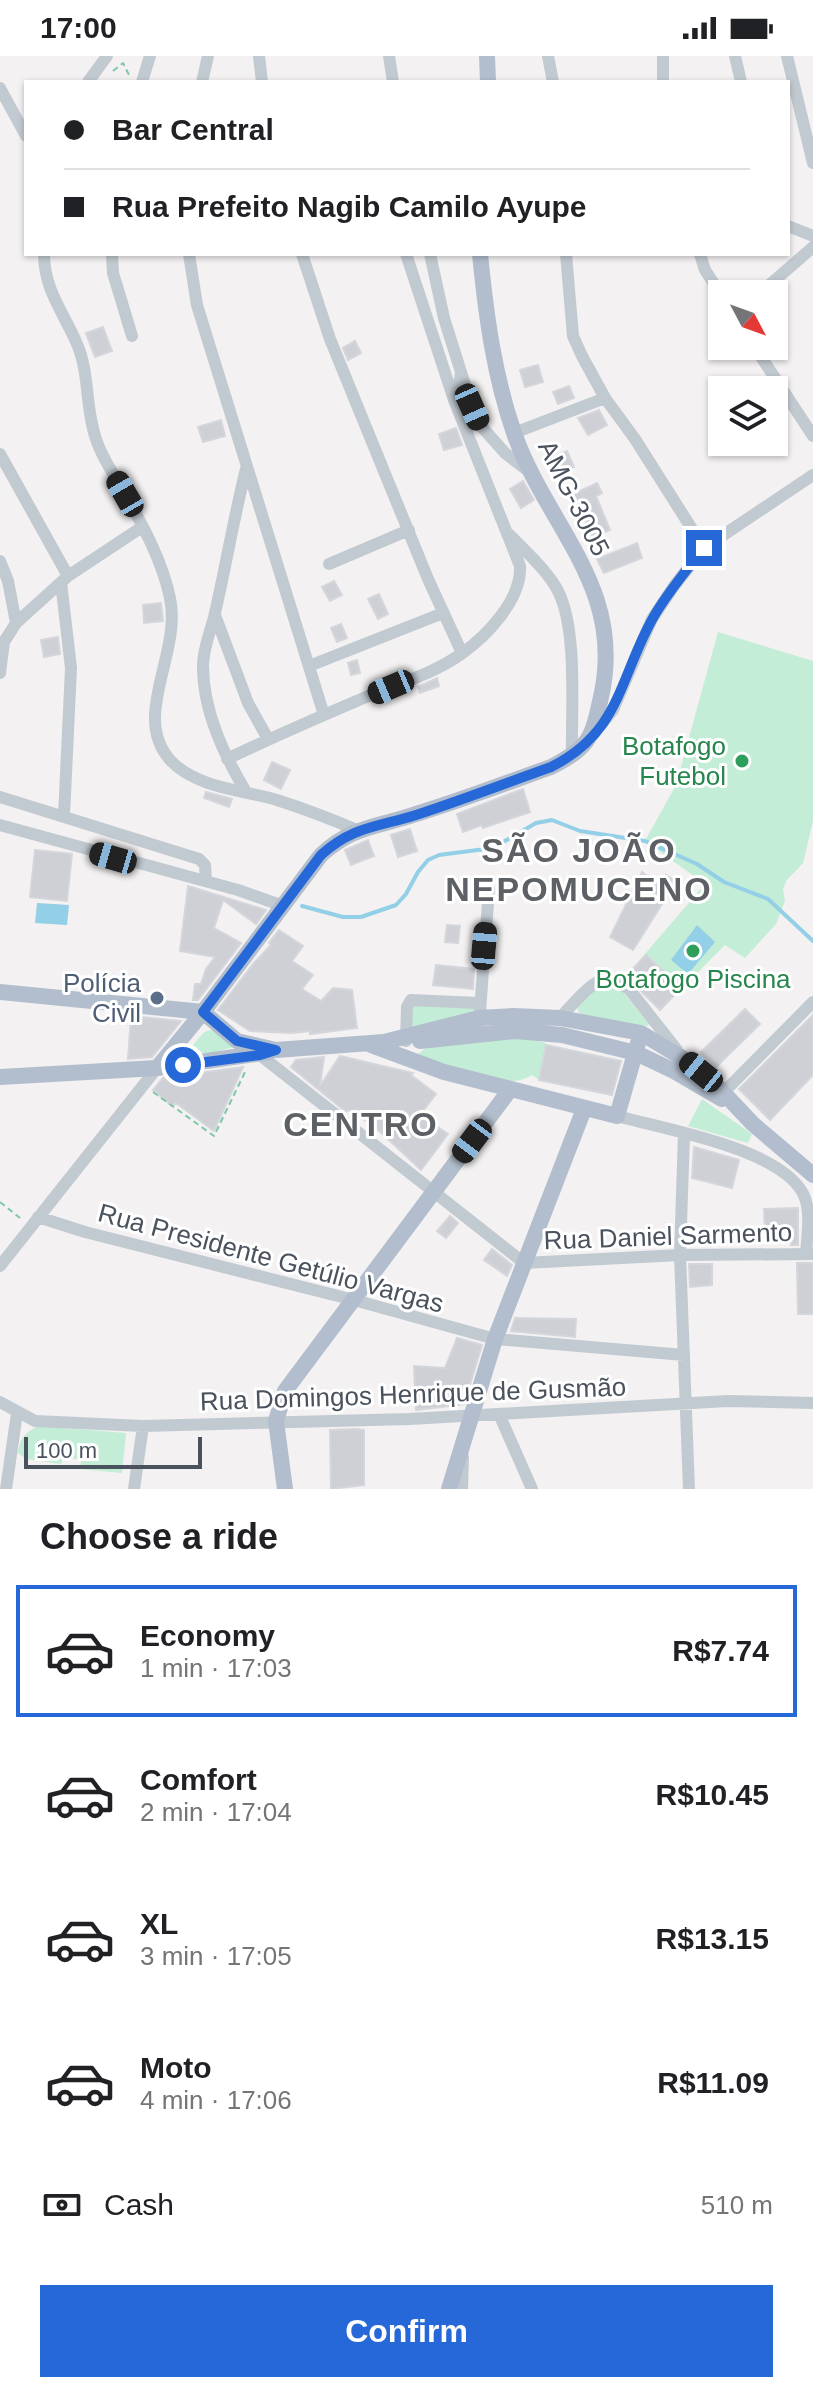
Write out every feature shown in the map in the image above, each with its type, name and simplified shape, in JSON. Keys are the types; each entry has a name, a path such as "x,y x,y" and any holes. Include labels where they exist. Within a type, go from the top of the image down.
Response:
{"main road":[{"path":"487,56 488,80"},
{"name":"AMG-3005","path":"480,256 492,354 514,433 532,474 598,598 606,633 603,688 590,739"},
{"path":"157,1068 332,844 357,830 414,815 551,767 572,756 590,739"},
{"path":"0,992 203,1012 237,1041 261,1054"},
{"path":"479,1018 636,1053 724,1097"},
{"path":"0,1077 157,1068 368,1044 403,1039 479,1018 560,1018 641,1033 684,1059 813,1175"},
{"path":"368,1044 444,1072 509,1091 617,1116 641,1033"},
{"path":"285,1489 276,1421 285,1391 509,1091"},
{"path":"449,1489 495,1339 584,1109"}],"street":[{"path":"136,80 150,56"},
{"path":"202,80 208,56"},
{"path":"259,56 262,80"},
{"path":"389,56 393,80"},
{"path":"548,56 553,80"},
{"path":"663,56 663,80"},
{"path":"735,56 741,80"},
{"path":"787,56 813,163"},
{"path":"90,80 104,61"},
{"path":"0,88 24,132"},
{"path":"790,227 813,236"},
{"path":"775,280 813,247"},
{"path":"44,256 54,299 85,365 87,401 95,437 162,568 173,615 169,651 154,715 155,732 161,748 184,772 203,781 307,810 357,830"},
{"path":"112,256 113,273 132,336"},
{"path":"189,256 197,305 324,715"},
{"path":"303,256 330,339 462,653"},
{"path":"227,759 441,666 462,653 486,631 505,608 521,580 520,566 456,405 407,256"},
{"path":"430,256 444,318 481,426 505,453 532,474"},
{"path":"566,256 573,336 605,398 635,439 704,548"},
{"path":"701,256 712,280"},
{"path":"763,360 813,436"},
{"path":"456,405 461,373"},
{"path":"514,433 605,398"},
{"path":"0,454 65,579 71,668 64,816"},
{"path":"246,466 215,615 205,646 205,689 227,759 246,792"},
{"path":"590,739 613,710 652,619 704,548 813,475"},
{"path":"0,673 1,655 8,633 16,623 65,579 142,527"},
{"path":"329,564 409,530"},
{"path":"505,530 557,589 564,606 570,664 572,756"},
{"path":"0,561 8,581 16,623"},
{"path":"309,666 443,613"},
{"path":"215,615 248,703 268,739"},
{"path":"0,797 199,859 205,865 206,881"},
{"path":"0,825 206,881 283,906"},
{"path":"403,1039 407,1007 411,1000 479,1018 489,889"},
{"path":"560,1018 584,992 597,981 608,977 629,989 684,1059"},
{"path":"724,1097 813,1002"},
{"path":"261,1054 524,1263"},
{"path":"0,1266 157,1068"},
{"path":"617,1116 756,1155 802,1193 807,1208 810,1254"},
{"path":"684,1134 680,1255 689,1489"},
{"name":"Rua Presidente Getúlio Vargas","path":"34,1222 354,1300 495,1339 684,1355"},
{"name":"Rua Daniel Sarmento","path":"524,1263 680,1255 810,1254"},
{"name":"Rua Domingos Henrique de Gusmão","path":"0,1402 35,1421 143,1426 499,1414 770,1400 813,1403"},
{"path":"6,1489 6,1443 17,1413"},
{"path":"499,1414 532,1489"},
{"path":"134,1489 143,1426"},
{"path":"462,1489 463,1446"}],"path":[{"path":"104,61 114,71 123,63 136,80"},
{"path":"143,1084 214,1136 248,1066 261,1054"},
{"path":"0,1202 34,1222"}],"green space":[{"path":"718,632 813,661 813,821 803,863 786,881 783,890 785,901 776,924 745,958 725,945 660,1010 626,976 705,884 645,841 676,785"},
{"path":"608,982 623,992 648,1026 583,1021 577,1008 581,999"},
{"path":"410,1004 477,1005 473,1017 410,1032"},
{"path":"216,1031 234,1047 208,1054 190,1049 203,1033"},
{"path":"503,1033 546,1043 539,1080 532,1075 519,1080 490,1080 417,1055 426,1048"},
{"path":"702,1099 752,1134 748,1143 688,1126"},
{"path":"38,1426 126,1433 122,1473 80,1469 81,1460 64,1457 61,1464 26,1459 18,1453 20,1443 26,1434"}],"water":[{"path":"37,903 69,905 67,925 35,923"},
{"name":"Botafogo Piscina","path":"697,925 715,942 688,974 671,960"}],"building":[{"path":"103,327 112,351 95,357 86,333"},
{"path":"355,341 361,353 348,360 343,348"},
{"path":"538,365 543,382 525,387 520,370"},
{"path":"569,386 574,398 558,404 553,392"},
{"path":"599,410 607,425 588,435 578,418"},
{"path":"221,420 225,436 203,442 198,427"},
{"path":"456,428 462,445 444,450 439,434"},
{"path":"567,451 574,467 554,476 547,459"},
{"path":"523,481 534,500 521,508 510,489"},
{"path":"597,483 602,493 596,496 610,530 593,537 573,494"},
{"path":"637,543 642,558 604,573 597,559"},
{"path":"334,581 342,595 330,601 322,587"},
{"path":"379,594 388,614 378,619 368,599"},
{"path":"161,603 163,621 144,623 143,605"},
{"path":"341,624 347,638 337,642 331,628"},
{"path":"58,637 60,654 44,657 41,640"},
{"path":"357,660 360,673 351,675 348,663"},
{"path":"437,678 439,686 420,693 418,687"},
{"path":"272,762 290,770 281,789 264,780"},
{"path":"523,789 530,812 463,832 457,814"},
{"path":"206,792 232,799 229,807 204,798"},
{"path":"410,829 417,851 398,857 391,835"},
{"path":"368,840 374,856 351,865 345,850"},
{"path":"35,850 72,854 67,901 30,897"},
{"path":"642,872 660,886 666,875 676,882 633,950 610,937"},
{"path":"188,886 266,910 256,924 223,900 214,928 241,943 198,1000 193,1000 195,984 201,984 206,969 215,957 180,951"},
{"path":"447,925 460,926 458,943 445,942"},
{"path":"279,930 303,946 292,961 313,975 302,989 321,1001 333,988 352,990 357,1028 310,1034 310,1031 250,1031 218,1010 271,945 269,943"},
{"path":"646,955 681,988 660,1010 626,976"},
{"path":"436,965 474,969 473,989 433,985"},
{"path":"745,1009 760,1024 716,1067 701,1052"},
{"path":"813,1015 813,1075 770,1120 739,1089"},
{"path":"131,1016 181,1021 152,1057 128,1059"},
{"path":"546,1045 621,1061 612,1095 539,1080"},
{"path":"340,1056 413,1073 411,1075 436,1094 420,1115 448,1134 421,1170 374,1126 348,1110 346,1112 291,1067 296,1060 324,1057 320,1086"},
{"path":"243,1067 214,1131 176,1103 172,1106 153,1090 163,1078"},
{"path":"694,1147 739,1160 732,1188 692,1178"},
{"path":"798,1208 798,1245 791,1245 794,1230 765,1231 764,1209"},
{"path":"450,1216 458,1223 446,1238 437,1231"},
{"path":"492,1249 512,1265 507,1276 484,1260"},
{"path":"797,1263 813,1263 813,1314 798,1314"},
{"path":"689,1264 712,1264 712,1285 690,1287"},
{"path":"515,1318 576,1319 575,1337 511,1331"},
{"path":"457,1338 482,1345 464,1404 416,1410 414,1366 445,1368"},
{"path":"330,1430 364,1430 364,1485 331,1489"}],"waterway":[{"path":"302,906 343,917 361,917 396,905 428,860 439,855 493,848 536,823 552,820 580,831 645,841 697,864 724,882 768,899 813,941"}],"place":[{"name":"Botafogo Futebol","path":"742,761"},
{"name":"Botafogo Piscina","path":"693,951"},
{"name":"Polícia Civil","path":"157,998"}],"district":[{"name":"SÃO JOÃO NEPOMUCENO","path":"579,870"},
{"name":"CENTRO","path":"361,1124"}],"route":[{"path":"183,1065 276,1050 237,1041 203,1012 332,844 357,830 414,815 551,767 582,748 613,710 652,619 704,548"}]}
